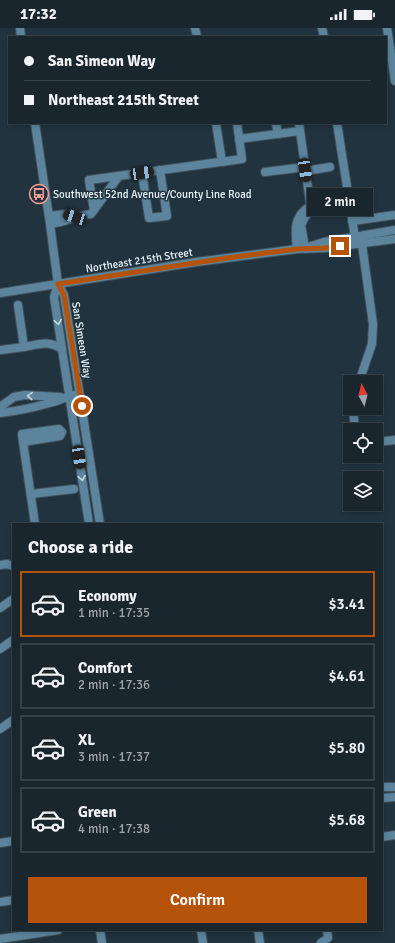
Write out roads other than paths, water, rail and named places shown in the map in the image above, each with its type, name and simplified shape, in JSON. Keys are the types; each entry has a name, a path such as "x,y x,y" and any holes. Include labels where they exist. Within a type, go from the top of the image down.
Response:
{"street":[{"path":"387,28 395,81"},
{"path":"35,124 58,284"},
{"path":"216,124 222,162"},
{"path":"94,210 89,180 242,159 237,124"},
{"path":"276,124 278,134"},
{"path":"337,124 352,221 358,240 373,324 372,344 362,375"},
{"path":"239,140 278,134 299,127 310,206 301,213 296,226 301,248"},
{"path":"265,172 330,167"},
{"path":"142,173 149,218 167,216 160,170"},
{"path":"50,220 66,214 75,217 91,214 119,176"},
{"path":"352,221 395,215"},
{"name":"Northeast 215th Street","path":"0,293 196,262 301,248 325,248 395,230"},
{"name":"Northeast 215th Street","path":"358,240 395,239"},
{"name":"San Simeon Way","path":"58,284 54,297 62,349 66,397 89,523"},
{"name":"San Simeon Way","path":"58,284 64,295 100,523"},
{"path":"18,305 24,347"},
{"path":"0,350 52,344 62,349"},
{"path":"0,413 29,409 80,394"},
{"path":"0,407 14,397 25,395 66,397"},
{"path":"383,441 395,440"},
{"path":"23,442 35,523"},
{"path":"31,494 74,488"},
{"path":"0,565 7,564 12,566"},
{"path":"0,608 12,600"},
{"path":"0,649 12,641"},
{"path":"0,729 12,721"},
{"path":"383,787 395,787"},
{"path":"383,798 395,797"},
{"path":"383,837 395,835"},
{"path":"0,843 12,841"},
{"path":"0,902 12,900"},
{"path":"0,939 52,931"},
{"path":"100,931 102,943"},
{"path":"201,931 203,943"},
{"path":"258,931 260,943"},
{"path":"321,943 328,938 327,931"}],"place":[{"name":"Southwest 52nd Avenue/County Line Road","path":"39,194"}]}
